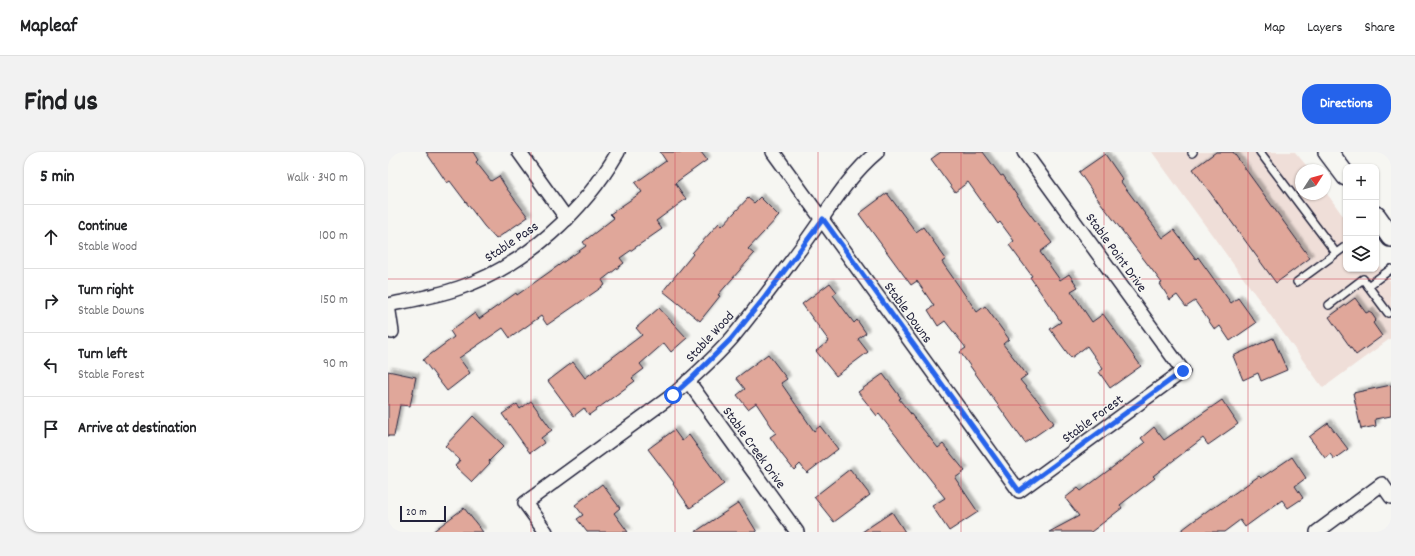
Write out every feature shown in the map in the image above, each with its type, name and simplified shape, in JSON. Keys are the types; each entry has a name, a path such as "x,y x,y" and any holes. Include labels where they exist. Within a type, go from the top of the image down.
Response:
{"main road":[{"path":"1328,152 1343,172"},
{"path":"1379,223 1391,237"}],"street":[{"path":"519,152 567,219"},
{"name":"Stable Pass","path":"392,332 388,305 459,288 488,276 517,260 567,219 591,193 618,152"},
{"name":"Stable Downs","path":"773,152 1019,491"},
{"name":"Stable Wood","path":"546,532 525,503 673,395 731,339 765,297 823,219 843,189 877,152"},
{"name":"Stable Point Drive","path":"1024,152 1183,371"},
{"name":"Stable Forest","path":"1019,491 1183,371"},
{"name":"Stable Creek Drive","path":"688,381 798,532"},
{"path":"1317,532 1382,484 1391,497"}],"lane":[{"path":"1260,152 1336,253"},
{"path":"1297,282 1343,248"},
{"path":"1368,286 1391,269"},
{"path":"1329,305 1363,279 1388,313"}],"shaded area":[{"path":"1152,152 1295,152 1305,164 1295,164 1295,200 1331,199 1343,216 1343,272 1379,272 1379,265 1391,282 1391,338 1323,388"}],"building":[{"path":"426,152 473,152 478,160 476,162 491,181 499,176 528,217 496,239 484,226 450,181 447,183"},
{"path":"660,152 701,152 707,160 675,183 686,199 656,221 662,229 620,258 624,263 602,280 605,285 547,325 541,316 510,338 503,328 459,358 470,373 447,391 423,360 454,337 450,331 475,313 479,319 516,293 517,295 586,246 583,242 614,218 610,214 642,192 635,183 666,161"},
{"path":"941,152 983,152 1001,176 1003,175 1052,243 1040,252 1060,280 1069,274 1078,287 1071,291 1092,322 1103,314 1141,366 1110,388 1099,372 1103,369 1087,346 1071,358 1050,329 1061,322 1030,277 1032,276 1009,245 1014,241 1000,222 998,224 968,182 955,192 931,159"},
{"path":"1216,152 1233,152 1310,258 1276,283 1193,169"},
{"path":"1105,154 1123,180 1121,182 1163,238 1174,230 1196,259 1198,257 1231,303 1238,298 1256,323 1230,341 1220,326 1215,330 1195,301 1186,307 1177,295 1170,300 1160,284 1162,283 1079,172"},
{"path":"887,193 916,232 923,227 946,259 942,262 977,312 985,306 1009,339 1003,344 1027,375 1020,380 1036,398 1054,423 1025,443 960,352 966,348 945,321 938,326 928,310 934,306 917,281 911,285 859,214"},
{"path":"760,197 779,216 748,249 754,254 718,295 720,296 700,321 663,291 693,254 692,253 719,223 722,226 748,198 754,203"},
{"path":"830,283 837,292 833,295 854,323 857,320 866,333 858,339 868,352 836,376 816,351 829,341 802,304"},
{"path":"1355,298 1366,313 1370,311 1376,320 1373,323 1382,336 1356,355 1329,317"},
{"path":"659,308 687,338 671,352 664,343 640,364 644,369 632,378 635,381 589,415 584,408 574,416 548,381 573,362 585,378 642,335 636,328"},
{"path":"1273,338 1287,370 1261,381 1258,373 1243,380 1233,356"},
{"path":"768,354 787,379 781,383 814,431 820,426 838,449 807,473 800,464 794,470 783,456 770,437 776,433 756,403 748,409 737,395 745,389 736,378"},
{"path":"388,371 416,377 410,406 400,405 394,436 388,436"},
{"path":"883,374 901,398 899,399 938,448 943,444 965,471 955,478 978,512 949,531 932,506 945,498 879,414 877,416 858,392"},
{"path":"1391,385 1391,416 1375,419 1376,426 1361,429 1353,393"},
{"path":"1222,400 1238,424 1208,445 1203,438 1153,476 1155,478 1120,505 1122,508 1091,532 1049,532 1079,516 1065,498 1078,488 1081,491 1145,443 1141,438 1154,427 1164,440"},
{"path":"531,401 552,430 541,438 544,443 530,453 502,414 517,404 520,409"},
{"path":"473,416 504,446 489,461 490,463 472,482 455,466 460,460 445,446"},
{"path":"1328,423 1348,449 1334,459 1330,454 1325,458 1309,437"},
{"path":"674,430 682,441 689,435 724,484 690,508 673,484 674,483 648,449"},
{"path":"1292,457 1306,478 1295,486 1303,498 1288,508 1282,500 1245,527 1240,520 1224,532 1179,532 1211,508 1212,509 1259,476 1261,478"},
{"path":"850,469 870,495 834,522 814,497"},
{"path":"602,484 620,508 614,513 628,532 587,532 577,519 583,515 575,505"},
{"path":"739,503 757,532 695,532"},
{"path":"464,508 483,532 432,532"},
{"path":"892,512 905,532 862,532"}],"route":[{"path":"673,395 731,339 765,297 823,219 1019,491 1183,371"}]}
